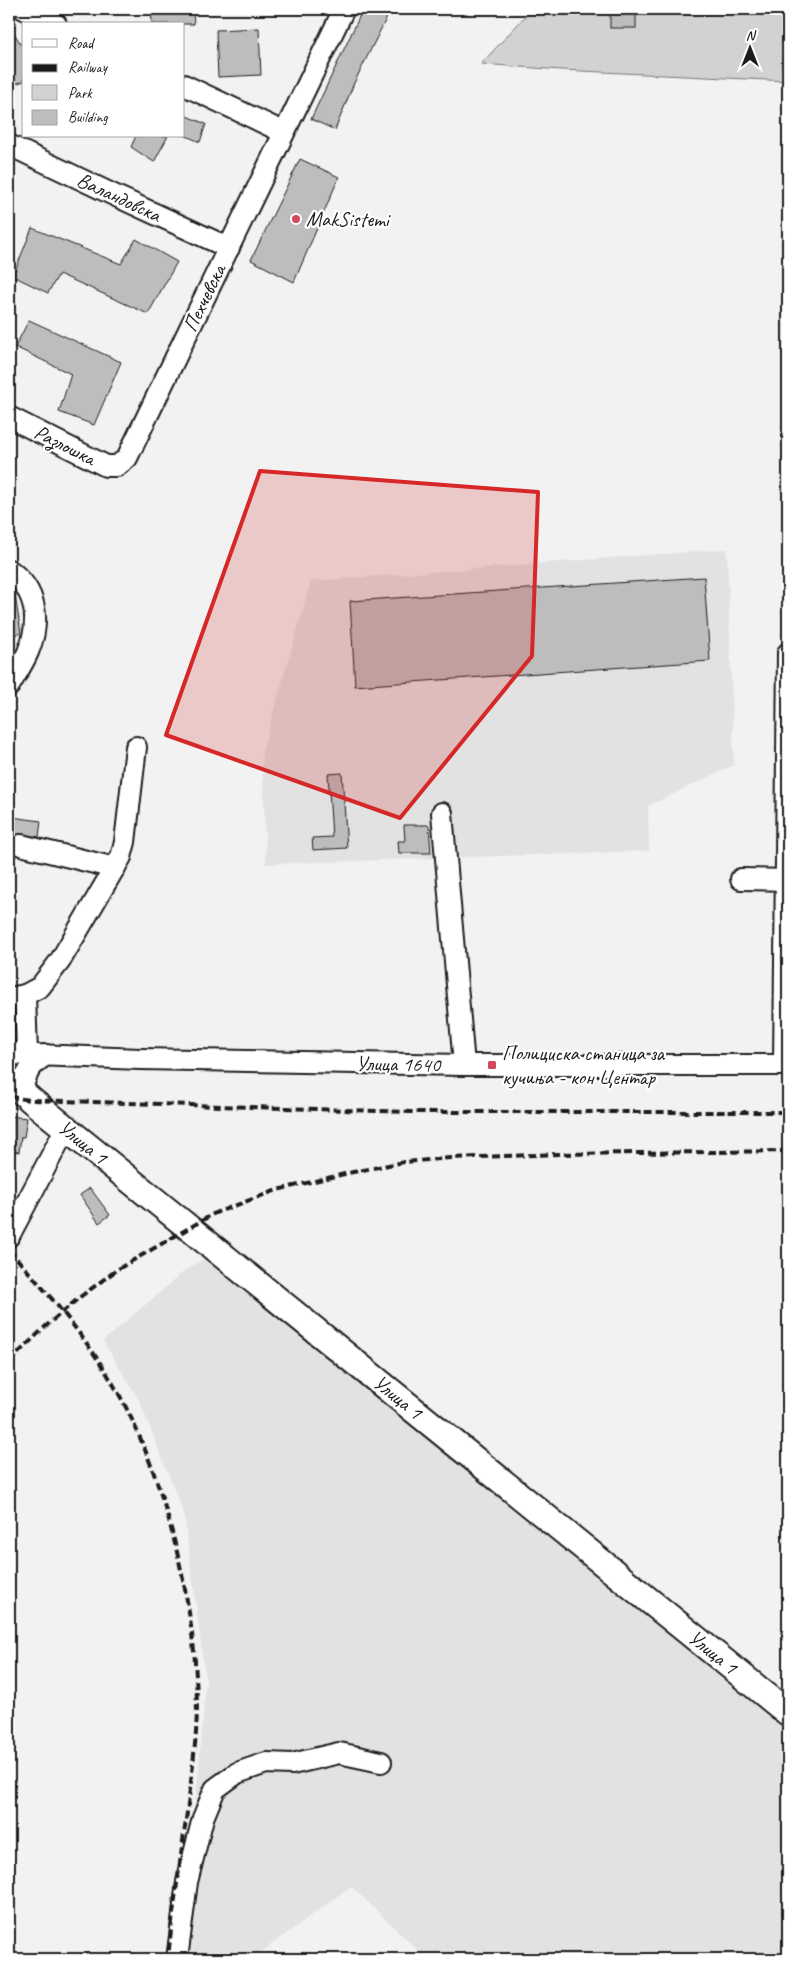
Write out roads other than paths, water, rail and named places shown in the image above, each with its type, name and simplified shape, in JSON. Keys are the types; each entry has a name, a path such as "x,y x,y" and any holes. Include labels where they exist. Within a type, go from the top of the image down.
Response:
{"main road":[{"name":"Улица 1","path":"16,1086 788,1713"}],"street":[{"path":"24,9 52,22"},
{"name":"Пехчевска","path":"122,464 127,458 344,9"},
{"path":"185,85 283,132"},
{"name":"Валандовска","path":"9,144 229,248"},
{"name":"Разлошка","path":"9,417 106,466 112,467 122,464"},
{"path":"9,570 31,593 36,617 34,635 28,653 9,686"},
{"path":"786,1065 788,653"},
{"path":"16,1086 24,1081 28,1070 35,1062 27,1055 17,997 40,987 60,961 121,857 125,842 136,747"},
{"path":"442,813 464,1065"},
{"path":"21,845 114,868"},
{"path":"741,879 787,880"},
{"name":"Улица 1640","path":"27,1055 464,1065 786,1065"},
{"path":"9,1236 66,1128"},
{"path":"177,1959 187,1882 203,1818 215,1789 237,1773 266,1763 292,1764 338,1753 381,1762"}],"railway":[{"path":"9,1097 31,1100 410,1112 788,1112"},
{"path":"9,1362 46,1326 80,1297 118,1269 215,1213 277,1190 404,1162 451,1158 561,1154 788,1151"},
{"path":"9,1250 80,1334 116,1389 151,1465 166,1509 178,1555 194,1648 197,1692 196,1732 190,1789 168,1959"}],"place":[{"name":"MakSistemi","path":"296,219"},
{"name":"Полициска станица за кучиња - кон Центар","path":"492,1065"}]}
